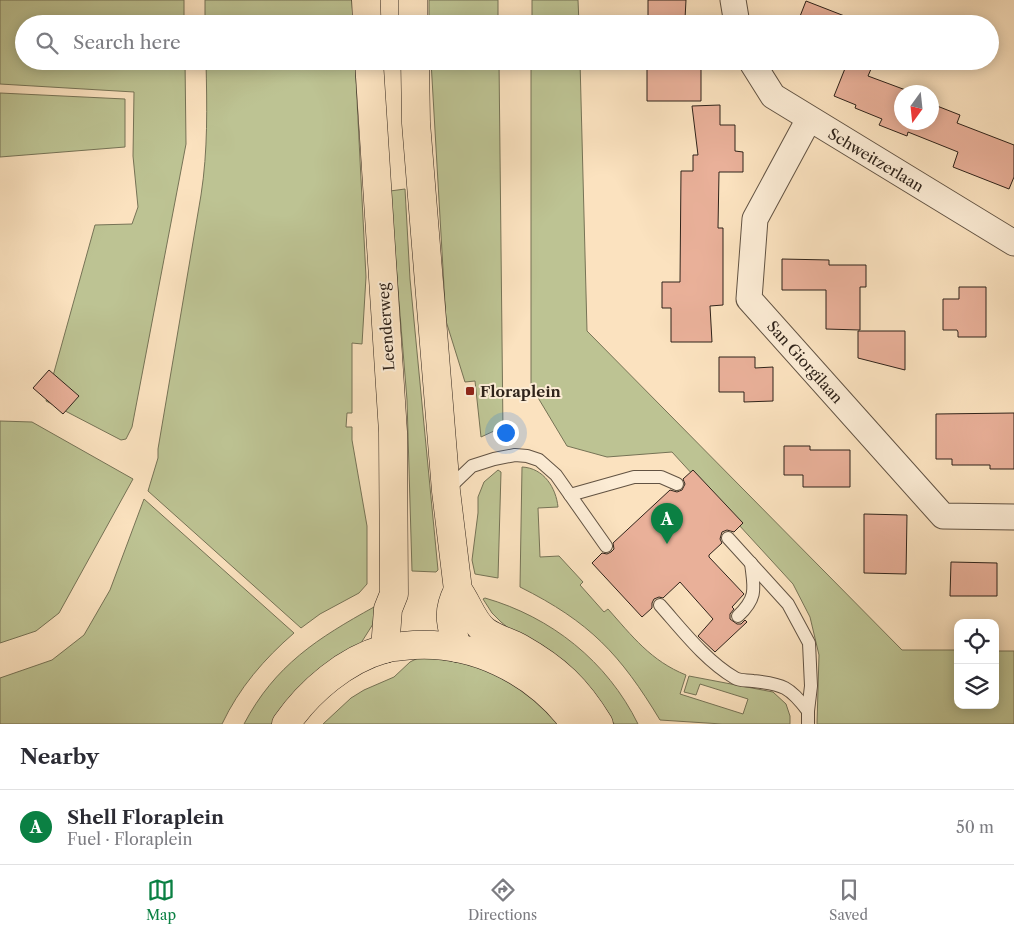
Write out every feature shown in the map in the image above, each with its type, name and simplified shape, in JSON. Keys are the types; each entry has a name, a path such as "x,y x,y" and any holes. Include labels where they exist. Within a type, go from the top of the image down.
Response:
{"main road":[{"path":"366,0 367,15"},
{"path":"413,0 413,15"},
{"name":"Leenderweg","path":"370,70 393,432 394,594 388,610 394,648"},
{"path":"414,70 416,123 446,491 458,590 466,600 475,619 486,632 518,646 546,663 570,684 586,703 599,724"},
{"path":"457,648 450,616 451,603 458,590"},
{"path":"286,724 300,705 319,687 340,671 362,658 394,648 430,644 457,648 492,658 528,677 550,695 575,724"},
{"path":"308,724 327,702 340,692 355,682 389,667 398,659 394,648"}],"street":[{"path":"733,0 736,15"},
{"name":"Schweitzerlaan","path":"757,70 773,96 1014,244"},
{"name":"San Giorgilaan","path":"809,119 755,219 749,300 944,516 1014,517"}],"lane":[{"path":"446,491 472,466 494,458 515,455 527,456 538,460 556,476 606,546"},
{"path":"570,495 634,477 660,477 677,484"},
{"path":"728,538 788,604 809,643 811,686 808,718"},
{"path":"738,616 749,606 752,598 754,588 751,563"},
{"path":"660,605 704,650 737,679 783,686 795,694 808,718"}],"green space":[{"path":"0,0 184,0 184,15 15,15 15,70 185,70 186,144 132,427 126,439 121,440 46,401 95,225 132,224 138,207 133,156 134,92 0,84"},
{"path":"205,0 352,0 353,15 205,15"},
{"path":"429,0 498,0 498,15 429,15"},
{"path":"532,0 578,0 579,15 532,15"},
{"path":"206,70 355,70 366,277 362,344 352,343 352,413 347,413 346,427 352,427 352,440 367,526 367,584 359,593 320,614 301,628 148,491 158,458 201,195 205,162"},
{"path":"432,70 499,70 503,432 494,431 481,437 475,381 465,382 446,321"},
{"path":"531,70 580,70 587,331 902,650 954,650 954,709 999,709 999,651 1014,651 1014,724 817,724 819,655 810,617 793,584 672,452 607,457 567,446 531,386"},
{"path":"0,93 125,99 125,147 0,157"},
{"path":"405,189 410,279 438,570 436,572 412,571 407,400 390,191"},
{"path":"0,421 32,422 133,479 59,613 36,631 0,643"},
{"path":"522,467 530,468 543,475 552,486 557,500 558,507 538,508 540,557 559,556 583,582 580,585 604,612 608,609 643,647 662,663 686,675 680,694 743,714 748,699 700,684 696,695 684,692 689,676 773,692 786,704 790,716 790,724 722,724 660,720 631,676 601,642 566,613 520,587"},
{"path":"498,470 501,472 498,578 475,574 472,560 478,513 478,497 484,482"},
{"path":"144,499 294,633 272,653 244,686 222,724 0,724 0,678 52,660 84,635 110,590"},
{"path":"483,599 509,606 532,617 575,644 610,680 638,724 614,724 602,705 501,622 492,613"},
{"path":"374,607 373,624 361,643 280,712 272,724 244,724 256,703 284,669 316,642"},
{"path":"422,656 498,669 565,724 323,724 351,698 394,677 410,662"}],"building":[{"path":"648,0 686,0 685,15 648,15"},
{"path":"806,1 842,15 801,15"},
{"path":"647,70 701,70 701,101 647,101"},
{"path":"844,70 871,70 868,76 894,86 894,130 939,130 939,107 960,115 957,123 1014,145 1014,177 1009,189 953,167 958,152 908,132 907,136 879,125 882,119 855,108 856,105 834,96"},
{"path":"720,105 720,125 735,125 735,151 743,152 743,172 719,172 718,228 723,228 723,305 710,306 712,342 671,342 671,308 662,308 662,282 680,282 681,171 693,171 693,155 698,155 692,106"},
{"path":"782,259 829,260 829,265 866,265 866,287 860,287 860,330 826,329 826,290 782,290"},
{"path":"959,287 986,287 986,337 958,337 957,330 943,330 943,299 959,299"},
{"path":"858,331 905,331 905,370 858,358"},
{"path":"719,357 755,357 755,368 773,367 773,401 744,402 744,392 719,392"},
{"path":"49,370 79,396 63,414 33,388"},
{"path":"1014,413 1014,469 990,469 990,465 952,465 952,459 936,459 936,414"},
{"path":"784,446 810,446 810,450 850,450 850,487 803,487 803,475 784,475"},
{"path":"693,470 743,523 734,532 727,530 722,532 720,539 722,543 709,555 744,594 732,607 734,609 730,614 730,619 737,624 741,624 745,620 747,622 715,652 698,636 713,619 680,582 663,598 654,599 652,608 642,617 592,563 602,553 607,554 611,552 614,549 613,543 670,490 677,492 682,490 685,484 683,479"},
{"path":"864,514 907,515 906,574 864,573"},
{"path":"951,562 997,563 997,596 950,596"}],"place":[{"name":"Floraplein","path":"470,391"},
{"name":"Shell Floraplein","path":"667,544"}]}
